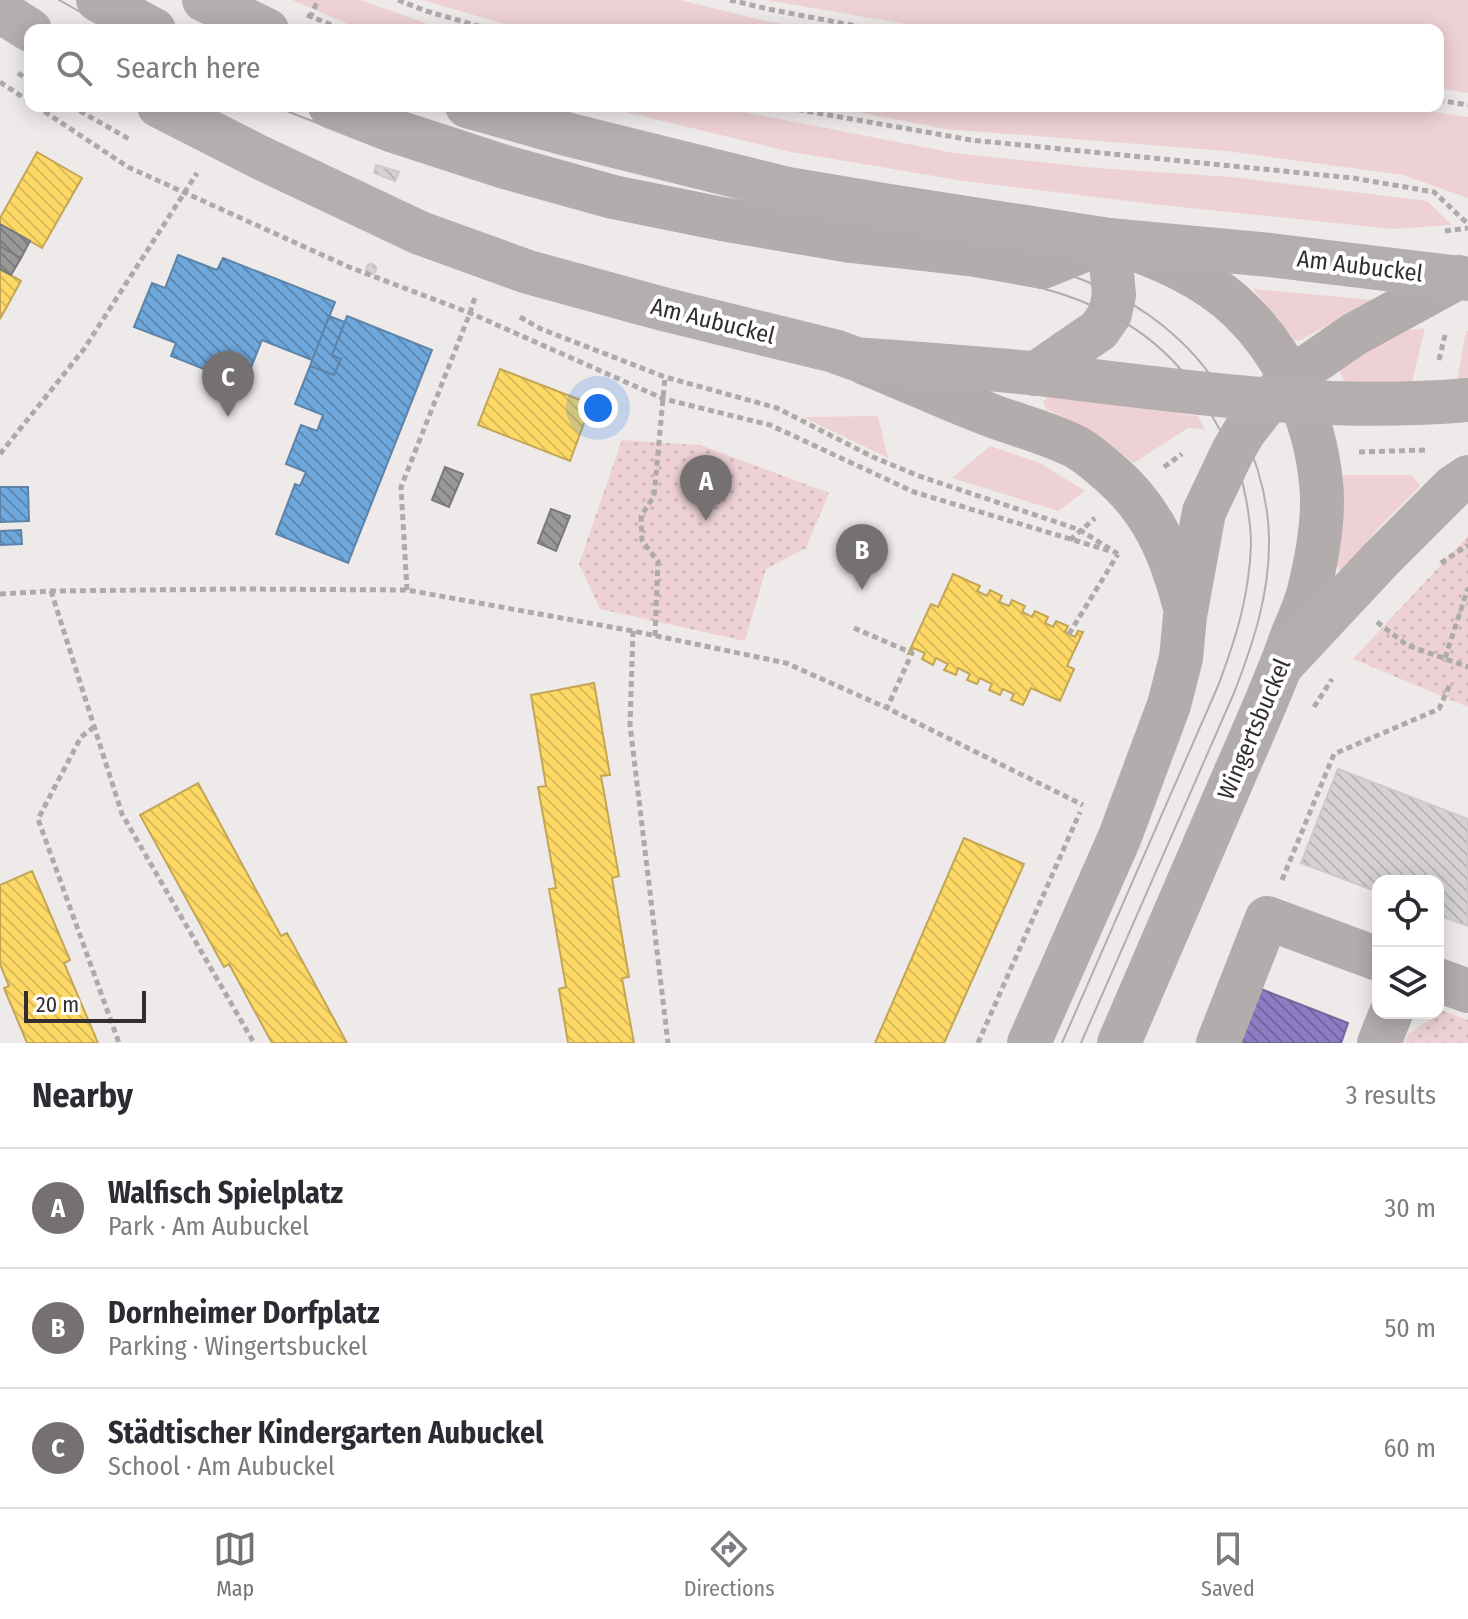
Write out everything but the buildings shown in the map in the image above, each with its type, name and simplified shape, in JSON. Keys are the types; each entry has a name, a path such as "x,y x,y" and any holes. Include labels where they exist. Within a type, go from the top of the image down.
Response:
{"main road":[{"path":"204,0 254,24"},
{"path":"0,11 24,26"},
{"name":"Am Aubuckel","path":"171,112 420,233 528,272 856,359 1035,374 1153,389 1448,402"},
{"name":"Am Aubuckel","path":"488,112 788,189 1109,240 1464,278"},
{"path":"1035,374 1099,330 1110,314 1114,295 1109,240"},
{"path":"1282,665 1382,558 1453,487 1468,477"}],"street":[{"path":"98,0 143,24"},
{"path":"345,112 505,167 613,197 851,241 976,255 1043,267 1109,240"},
{"name":"Am Aubuckel","path":"1109,240 1157,256 1240,310 1267,342 1287,393"},
{"path":"1029,1043 1119,839 1169,705 1181,658 1185,616 1204,512 1233,451 1244,432 1353,335 1464,278"},
{"path":"856,359 992,415 1060,439 1088,454 1131,492 1156,528 1172,562 1185,616"},
{"name":"Wingertsbuckel","path":"1119,1043 1282,665 1309,594 1320,535 1322,485 1316,452 1287,393"},
{"path":"1218,1043 1267,918 1372,957"},
{"path":"1444,982 1468,991"},
{"path":"1379,1043 1389,1019"}],"path":[{"path":"311,17 318,0"},
{"path":"398,0 471,24"},
{"path":"730,0 846,24"},
{"path":"0,82 24,98"},
{"path":"1444,101 1468,105"},
{"path":"45,112 128,167 349,267 470,313 664,399 770,425 914,492 1118,554"},
{"path":"81,112 137,144"},
{"path":"812,112 971,140 1353,178 1434,192 1468,224"},
{"path":"0,454 84,349 197,173 185,168"},
{"path":"1426,450 1422,427 1448,402 1464,278"},
{"path":"407,590 401,487 476,292"},
{"path":"515,314 541,329 665,377 777,408 873,457 919,476 1080,530 1118,554 1125,564"},
{"path":"655,636 658,561 642,541 641,516 654,496 665,377"},
{"path":"1430,571 1468,545"},
{"path":"1069,634 1118,554"},
{"path":"1445,658 1468,588"},
{"path":"0,594 240,589 407,590 633,631 786,663 887,708 1083,805"},
{"path":"51,591 122,814 254,1043"},
{"path":"1372,618 1407,645 1468,667"},
{"path":"854,628 912,653 887,708"},
{"path":"633,631 630,725 668,1043"},
{"path":"1311,712 1334,676"},
{"path":"1267,918 1334,754 1439,709 1451,682"},
{"path":"94,727 81,737 38,819 119,1043"},
{"path":"978,1043 1088,792"}],"shaded area":[{"path":"292,0 360,0 428,24 348,24"},
{"path":"422,0 680,0 783,24 505,24"},
{"path":"767,0 1468,0 1468,93 1444,89 1444,24 905,24"},
{"path":"626,112 744,112 954,153 1097,168 1231,177 1427,201 1452,225 1393,229 1152,204 964,181 791,152"},
{"path":"857,112 1434,112 1468,117 1468,198 1403,175 1226,151 946,129"},
{"path":"1253,289 1373,300 1299,341 1294,340"},
{"path":"1425,328 1412,382 1345,382 1340,373 1345,361 1396,332"},
{"path":"1466,331 1468,379 1457,380"},
{"path":"1048,397 1198,416 1205,429 1188,428 1134,463 1092,431 1046,409 1043,402"},
{"path":"878,416 888,458 803,417"},
{"path":"622,440 700,445 829,493 806,548 766,569 745,641 600,609 579,564"},
{"path":"990,446 1040,463 1085,491 1058,511 952,478"},
{"path":"1343,475 1412,475 1420,486 1341,571 1335,565"},
{"path":"1468,536 1468,707 1353,659"},
{"path":"1444,1011 1468,1020 1468,1043 1403,1043 1408,1034 1431,1019 1444,1019"}],"tram line":[{"path":"59,0 101,24"},
{"path":"98,0 143,24"},
{"path":"290,112 471,176 622,218 755,244 1003,279 1053,291 1124,322 1165,353 1188,378 1229,446 1243,483 1251,545 1244,600 1218,686 1062,1043"},
{"path":"348,112 507,168 638,202 766,228 1046,267 1098,286 1146,313 1175,336 1212,377 1242,428 1261,484 1269,539 1267,579 1254,637 1234,693 1081,1043"}],"place":[{"name":"Städtischer Kindergarten Aubuckel","path":"228,417"},
{"name":"Walfisch Spielplatz","path":"706,521"},
{"name":"Dornheimer Dorfplatz","path":"862,590"}]}
